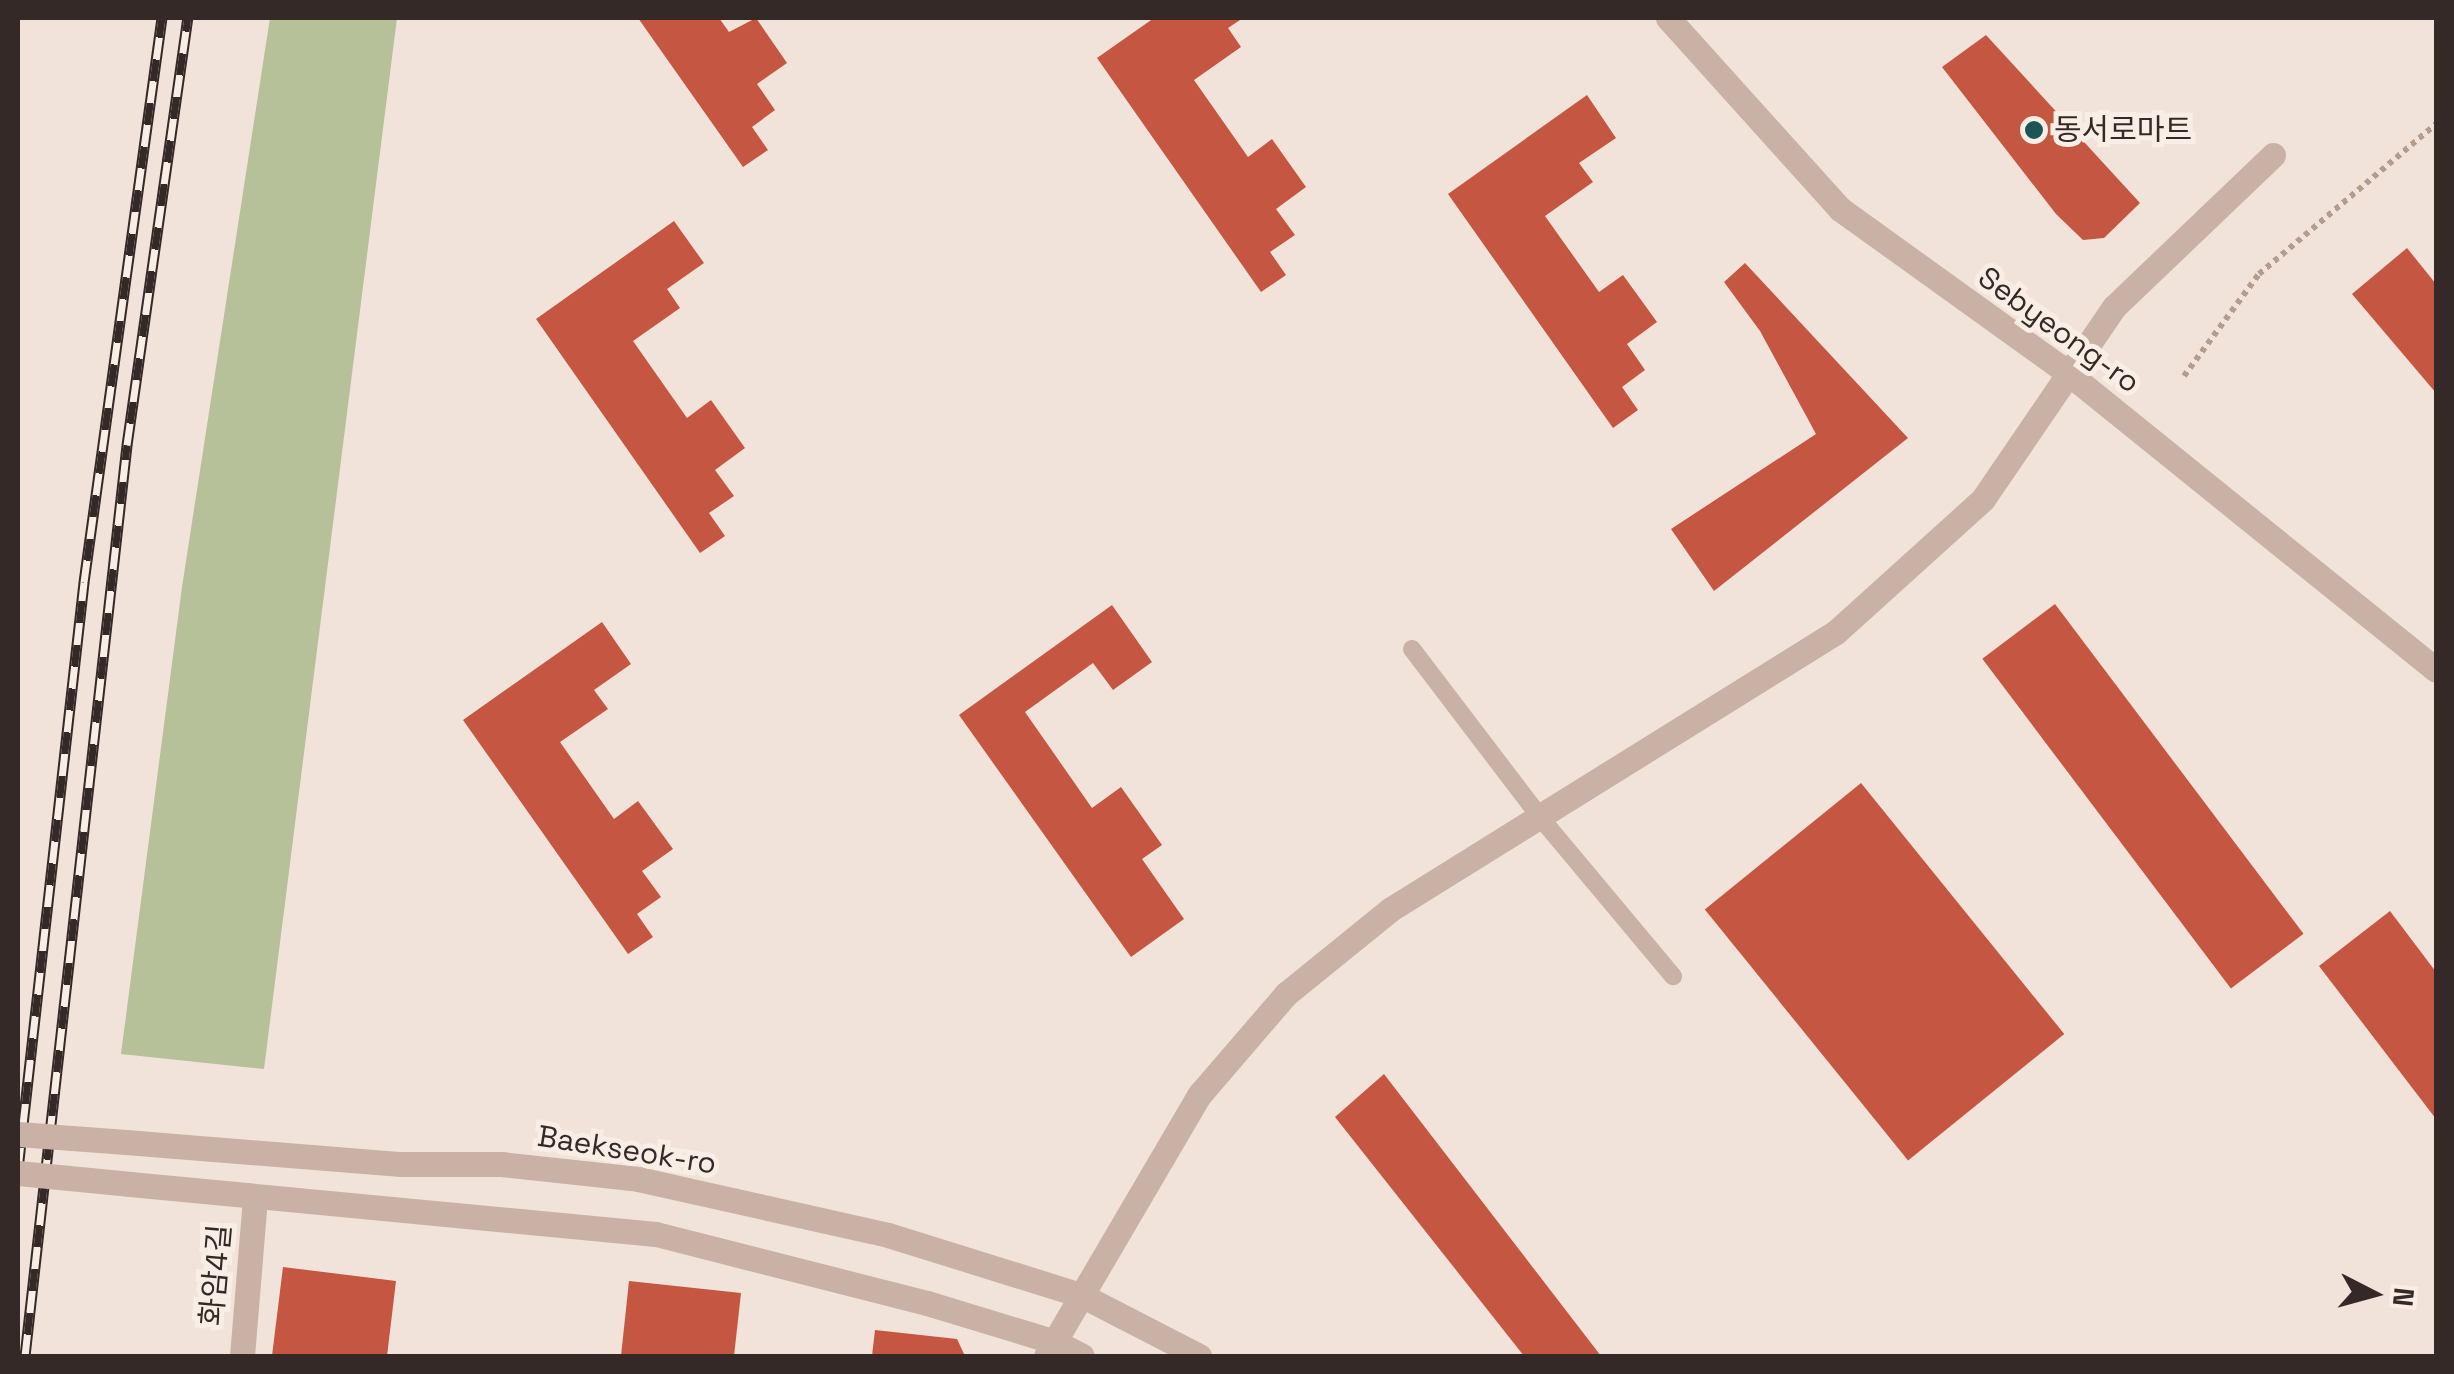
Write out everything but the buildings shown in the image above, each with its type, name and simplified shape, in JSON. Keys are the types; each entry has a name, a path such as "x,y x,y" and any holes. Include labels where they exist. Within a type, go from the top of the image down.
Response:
{"street":[{"name":"Sebyeong-ro","path":"1668,18 1840,209 2068,373 2436,670"},
{"path":"1050,1349 1200,1094 1286,994 1391,909 1836,632 1984,499 2114,307 2273,156"},
{"name":"Baekseok-ro","path":"18,1134 401,1164 502,1164 638,1179 888,1235 1081,1295 1200,1356"},
{"path":"18,1174 656,1234 1082,1356"},
{"name":"화암4길","path":"242,1356 255,1198"}],"lane":[{"path":"1412,649 1539,816 1673,976"}],"path":[{"path":"2184,376 2258,274 2436,124"}],"green space":[{"path":"270,18 397,18 264,1069 121,1054 182,587"}],"railway":[{"path":"18,1169 84,582 162,18"},
{"path":"25,1356 127,445 188,18"}],"place":[{"name":"동서로마트","path":"2034,130"}]}
